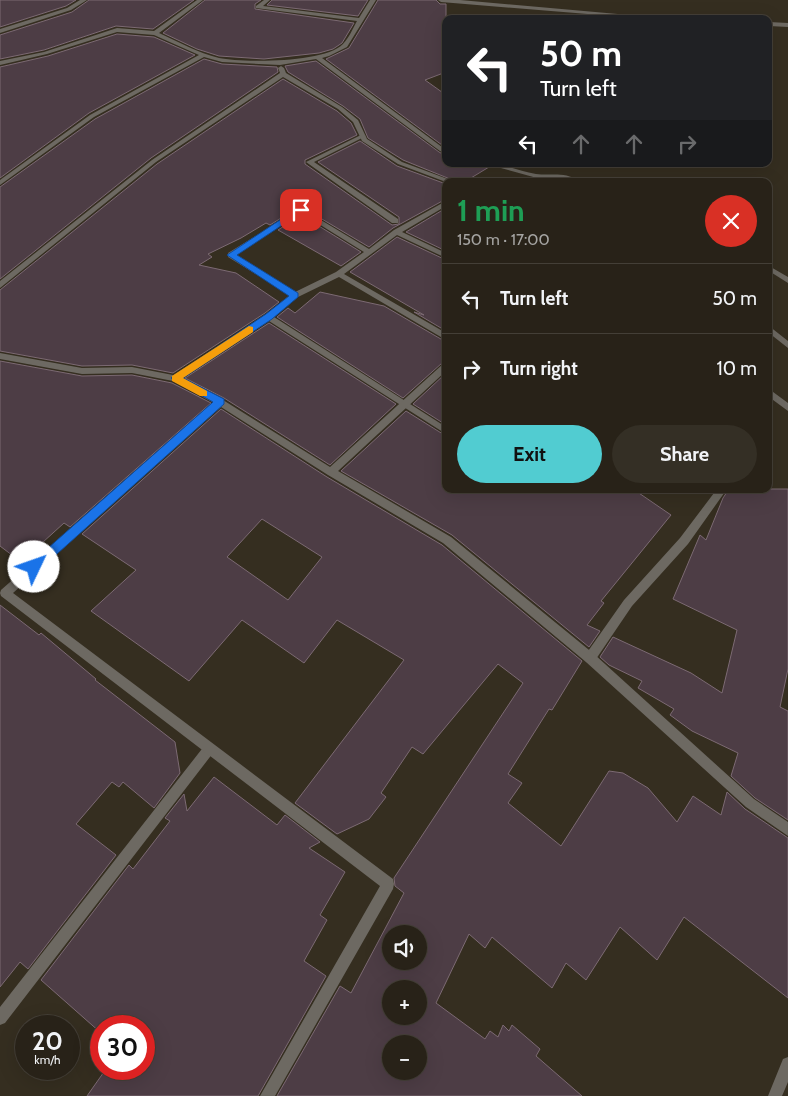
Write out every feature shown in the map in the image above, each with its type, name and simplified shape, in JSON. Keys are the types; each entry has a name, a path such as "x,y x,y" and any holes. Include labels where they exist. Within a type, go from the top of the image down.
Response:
{"street":[{"path":"0,31 69,9 84,0"},
{"path":"155,33 200,0"},
{"path":"267,0 258,7 361,20"},
{"path":"0,63 45,53 117,30 155,33 203,55 222,60 280,63 317,57 327,55 345,46 373,0"},
{"path":"441,0 623,15"},
{"path":"772,24 788,25"},
{"path":"0,183 92,116 203,55"},
{"path":"317,57 442,150"},
{"path":"280,63 283,74 340,108 356,121 364,140 400,164 442,178"},
{"path":"0,285 154,161 283,74"},
{"path":"362,136 309,162 396,221"},
{"path":"503,167 537,176 556,174 567,178"},
{"path":"175,378 269,317 295,295 339,274 367,251 442,205"},
{"path":"295,295 231,255 301,210 367,251"},
{"path":"397,232 442,254"},
{"path":"772,270 788,280"},
{"path":"339,274 442,335"},
{"path":"269,317 442,427"},
{"path":"772,332 788,345"},
{"path":"0,356 82,371 132,370 175,378 220,402 331,472 446,540 590,658 750,803 788,830"},
{"path":"331,472 442,370"},
{"path":"772,395 788,408"},
{"path":"220,402 5,593 209,750 388,884 267,1096"},
{"path":"590,658 628,603 684,541 719,493"},
{"path":"0,1018 209,750"},
{"path":"775,1096 788,1064"}],"building":[{"path":"0,0 76,0 66,6 0,27"},
{"path":"89,0 194,0 153,29 116,26 44,50 0,59 0,35 72,12"},
{"path":"205,0 261,0 255,4 255,9 354,23 342,43 333,49 319,53 264,59 219,56 197,49 163,33"},
{"path":"272,0 368,0 358,16 267,5"},
{"path":"378,0 436,0 440,4 446,4 446,15 442,15 442,74 425,80 442,92 442,145 326,59 349,48"},
{"path":"117,34 154,37 195,55 89,113 0,178 0,67 48,56"},
{"path":"204,59 222,64 277,67 278,72 151,158 0,279 0,187 95,119"},
{"path":"316,61 442,154 442,167 489,167 471,178 448,178 403,160 368,138 360,119 343,106 288,72 285,66"},
{"path":"283,79 337,111 351,123 357,135 305,160 305,164 392,225 399,224 399,217 318,162 360,141 397,166 442,183 442,201 393,228 369,247 300,206 270,225 266,223 208,254 212,257 199,265 236,273 279,302 173,373 132,365 82,366 0,351 0,290 157,164"},
{"path":"442,210 442,249 406,232"},
{"path":"301,215 361,252 341,266 278,230"},
{"path":"397,237 442,258 442,329 414,312 424,315 350,272"},
{"path":"320,292 384,306 442,340 442,363 403,398 277,317 288,308 295,313"},
{"path":"269,323 396,404 330,465 224,398 185,378"},
{"path":"0,361 82,376 132,375 172,383 211,403 70,527 64,523 21,562 0,546"},
{"path":"442,377 442,422 413,404"},
{"path":"221,409 327,477 442,545 582,661 552,710 549,709 508,774 522,783 508,803 561,846 609,771 623,773 648,788 677,822 693,796 721,815 727,792 745,809 788,838 788,998 684,917 657,960 620,927 586,980 566,963 552,988 492,937 485,948 469,934 436,1003 485,1039 490,1031 498,1037 503,1025 509,1031 512,1025 540,1049 536,1056 582,1096 277,1096 340,986 351,993 382,935 382,970 427,970 427,925 387,925 404,893 395,886 394,878 523,683 498,664 423,754 412,747 381,793 386,797 369,819 337,834 295,803 404,660 337,620 304,663 242,620 189,681 91,611 136,570 82,534","holes":["262,519 322,557 288,600 227,557"]},
{"path":"406,411 442,434 442,493 639,493 671,515 601,601 604,603 587,625 600,631 589,647 452,535 341,471"},
{"path":"772,489 788,489 788,669 780,707 788,711 788,820 755,798 731,776 738,753 692,731 670,715 674,709 638,688 642,681 609,665 600,657 613,637 691,673 722,693 737,630 673,599 700,535 706,540 726,493 772,493"},
{"path":"0,605 39,635 41,633 95,680 175,742 180,773 154,808 123,782 119,787 112,782 76,824 116,855 28,969 20,962 0,987"},
{"path":"214,777 277,825 285,815 320,842 309,848 345,872 320,915 327,920 304,961 326,976 258,1096 87,1096 98,1080 155,1080 155,1015 90,1015 90,1023 41,980 129,865 133,869 170,821 165,818 184,794 187,811"}],"slow traffic":[{"path":"204,393 175,378 249,329"}],"route":[{"path":"34,567 220,402 175,378 269,317 295,295 231,255 301,210"}]}
